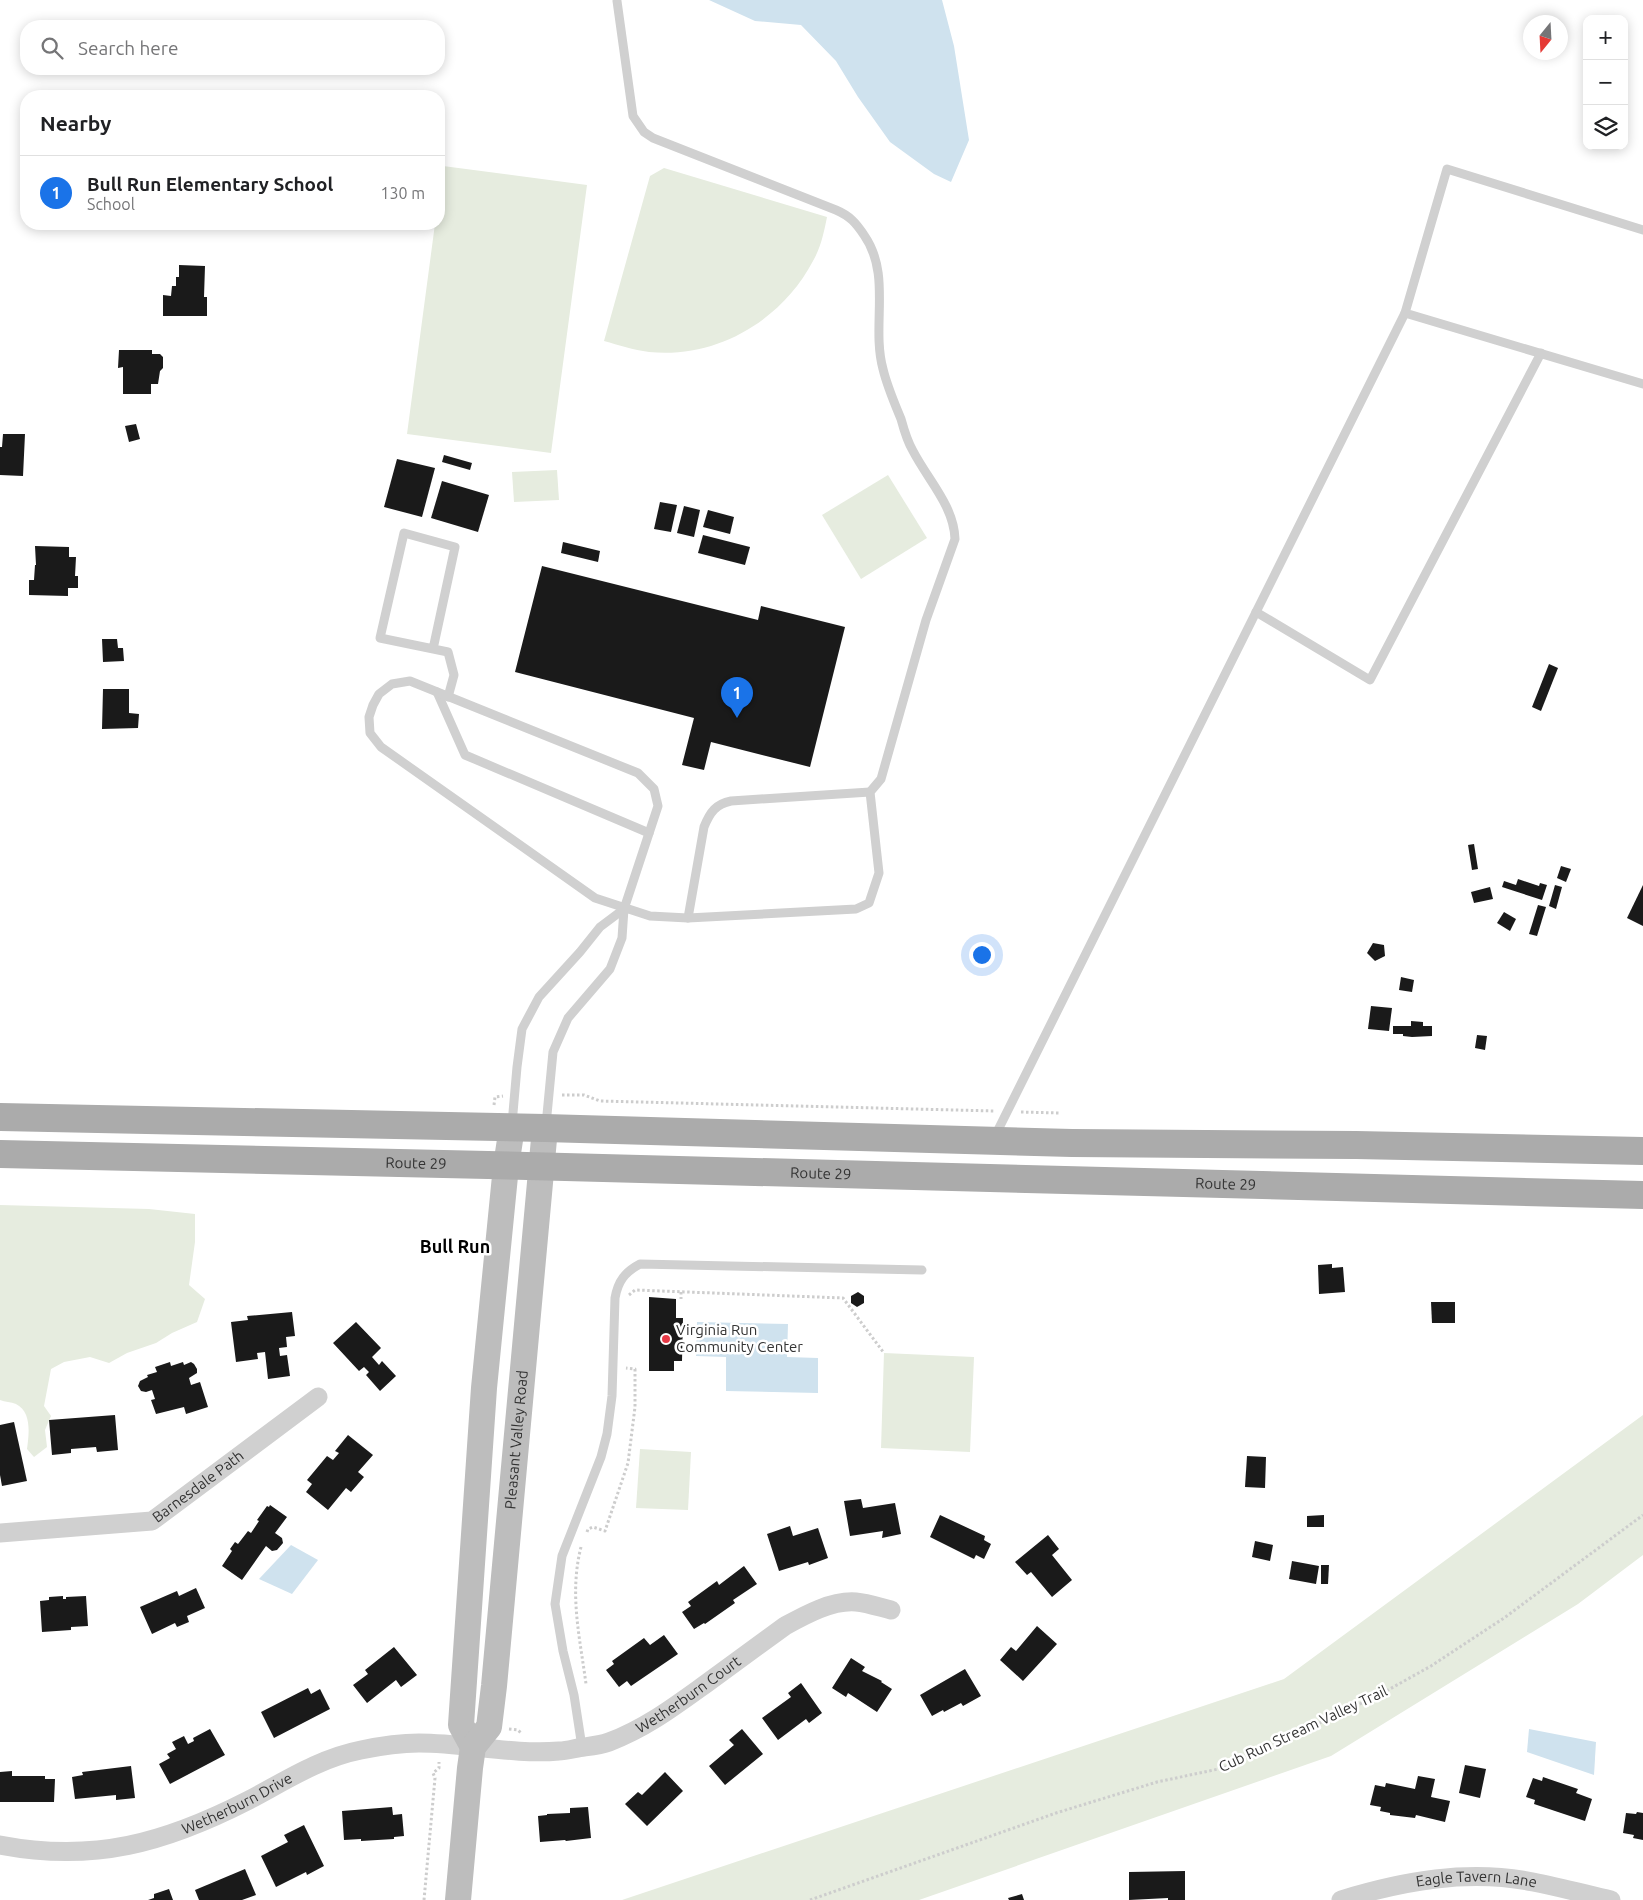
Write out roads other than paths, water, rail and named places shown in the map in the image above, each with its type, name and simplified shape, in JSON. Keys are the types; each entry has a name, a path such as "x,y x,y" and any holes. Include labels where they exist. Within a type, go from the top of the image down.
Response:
{"main road":[{"path":"0,1117 545,1128 992,1140 1072,1144 1356,1145 1643,1151"},
{"path":"481,1737 461,1725 484,1388 506,1166 502,1127"},
{"name":"Pleasant Valley Road","path":"458,1900 470,1768 481,1737 496,1667 545,1128"},
{"name":"Route 29","path":"0,1154 1643,1195"}],"street":[{"name":"Barnesdale Path","path":"0,1533 152,1521 318,1397"},
{"name":"Wetherburn Court","path":"481,1737 543,1751 560,1751 614,1740 631,1734 658,1719 785,1626 804,1616 842,1602 856,1602 891,1610"},
{"name":"Wetherburn Drive","path":"0,1845 56,1852 90,1851 124,1847 161,1839 213,1818 313,1766 336,1757 388,1745 439,1744 481,1737"},
{"name":"Eagle Tavern Lane","path":"1341,1900 1379,1888 1465,1876 1532,1881 1611,1900"}],"lane":[{"path":"617,0 633,116 644,132 653,138 848,215 857,223 876,261 879,275 879,333 882,367 912,450 950,514 955,526 955,539 926,620 881,779 870,792 731,800 720,803 710,813 704,827 688,918"},
{"path":"992,1140 1405,313 1447,169 1643,230"},
{"path":"1405,313 1643,384"},
{"path":"1256,612 1370,680 1541,353"},
{"path":"433,649 455,547 404,533 380,638 433,649 448,652 454,675 448,697"},
{"path":"545,1128 553,1052 568,1018 610,969 622,938 624,909 658,806 654,789 638,773 410,681 392,684 379,694 369,718 370,733 381,747 595,898 624,909 650,916 688,918 856,909 869,903 879,873 870,792"},
{"path":"437,692 465,756 649,832"},
{"path":"502,1127 515,1096 522,1030 539,997 580,952 600,926 624,909"},
{"path":"582,1747 574,1695 563,1651 555,1604 556,1588 562,1556 601,1457 606,1434 612,1396 615,1298 623,1276 640,1264 922,1270"}],"water":[{"path":"709,0 942,0 954,46 969,140 951,182 934,174 890,142 858,97 836,61 801,25 755,21"},
{"path":"697,1322 788,1324 787,1357 818,1358 818,1393 726,1391 726,1357 696,1356"},
{"path":"291,1545 318,1560 292,1594 259,1579"},
{"path":"1529,1729 1596,1742 1594,1775 1527,1752"}],"place":[{"name":"Bull Run Elementary School","path":"737,718"},
{"name":"Virginia Run Community Center","path":"666,1339"}],"district":[{"name":"Bull Run","path":"455,1247"}]}
